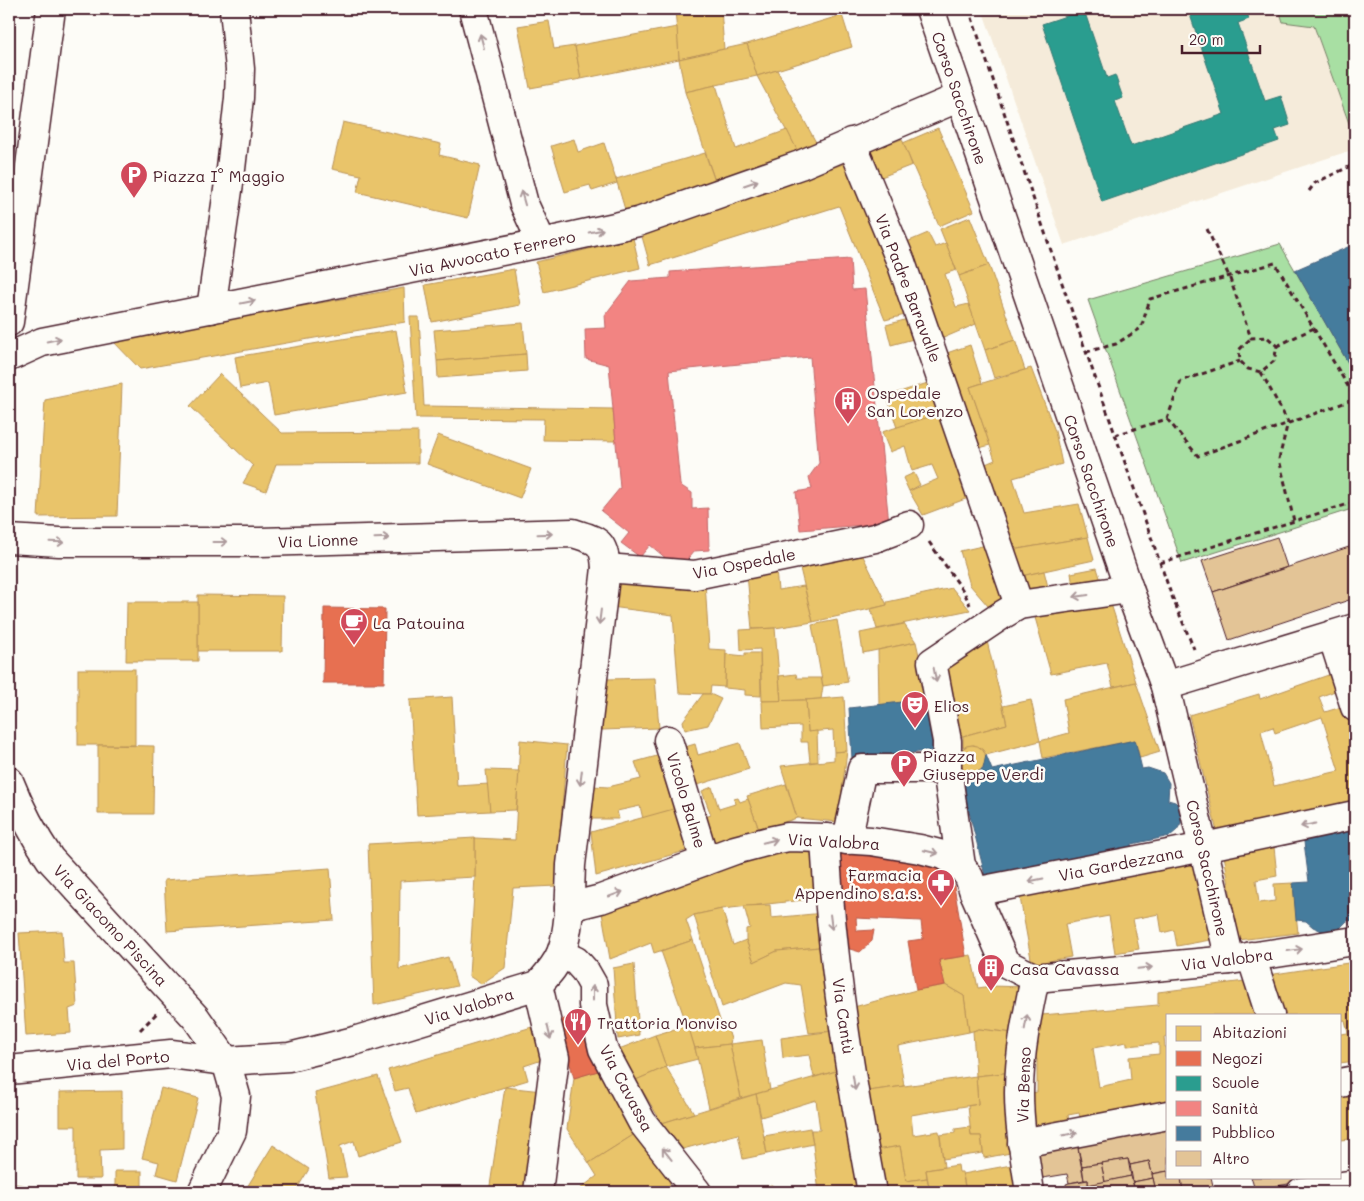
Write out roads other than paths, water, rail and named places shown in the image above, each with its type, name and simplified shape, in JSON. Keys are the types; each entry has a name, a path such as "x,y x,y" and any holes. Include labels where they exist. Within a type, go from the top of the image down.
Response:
{"street":[{"path":"9,322 51,9"},
{"path":"211,309 239,98 240,70 234,9"},
{"path":"473,9 524,204 542,243"},
{"name":"Corso Sacchirone","path":"930,9 1129,589 1165,686 1204,847 1240,958 1269,1014"},
{"name":"Via Avvocato Ferrero","path":"9,357 42,342 542,243 638,222 800,166 960,97"},
{"name":"Via Padre Baravalle","path":"852,142 902,262 1019,605"},
{"name":"Via Ospedale","path":"606,568 695,575 875,538 909,525"},
{"name":"Via Lionne","path":"9,539 59,542 260,542 573,533 596,541 605,552 606,568"},
{"path":"538,1192 555,1058 538,984 551,971 560,954 569,907 571,865 606,568"},
{"path":"1035,978 1005,963 974,892 970,877 961,866 948,769 947,741 932,662 1019,605 1129,589"},
{"path":"1165,686 1344,632 1355,707"},
{"name":"Vicolo Balme","path":"668,740 706,861"},
{"path":"836,839 862,769 948,769"},
{"name":"Via Giacomo Piscina","path":"9,781 18,805 32,832 50,859 196,1018 226,1061 236,1096 232,1131 202,1192"},
{"name":"Via Gardezzana","path":"974,892 1355,815"},
{"name":"Via Valobra","path":"569,907 600,899 735,850 788,837 871,841 920,849 943,855 961,866"},
{"name":"Via Cantù","path":"836,839 828,892 846,1032 872,1192"},
{"name":"Via Valobra","path":"1035,978 1240,958 1355,941"},
{"name":"Via Cavassa","path":"560,954 576,961 585,971 593,985 593,1004 603,1049 642,1122 697,1192"},
{"name":"Via Benso","path":"1030,1192 1022,1143 1019,1092 1025,1026 1035,978"},
{"name":"Via Valobra","path":"226,1061 290,1057 345,1043 538,984"},
{"name":"Via del Porto","path":"9,1070 171,1054 226,1061"},
{"path":"1342,1083 1355,1080"},
{"path":"1022,1143 1166,1115"},
{"path":"1300,1192 1328,1186 1355,1184"}],"place":[{"name":"Piazza I° Maggio","path":"134,199"},
{"name":"Ospedale San Lorenzo","path":"848,425"},
{"name":"La Patouina","path":"354,646"},
{"name":"Elios","path":"915,729"},
{"name":"Piazza Giuseppe Verdi","path":"904,788"},
{"name":"Farmacia Appendino s.a.s.","path":"941,907"},
{"name":"Casa Cavassa","path":"991,992"},
{"name":"Trattoria Monviso","path":"578,1046"}]}
